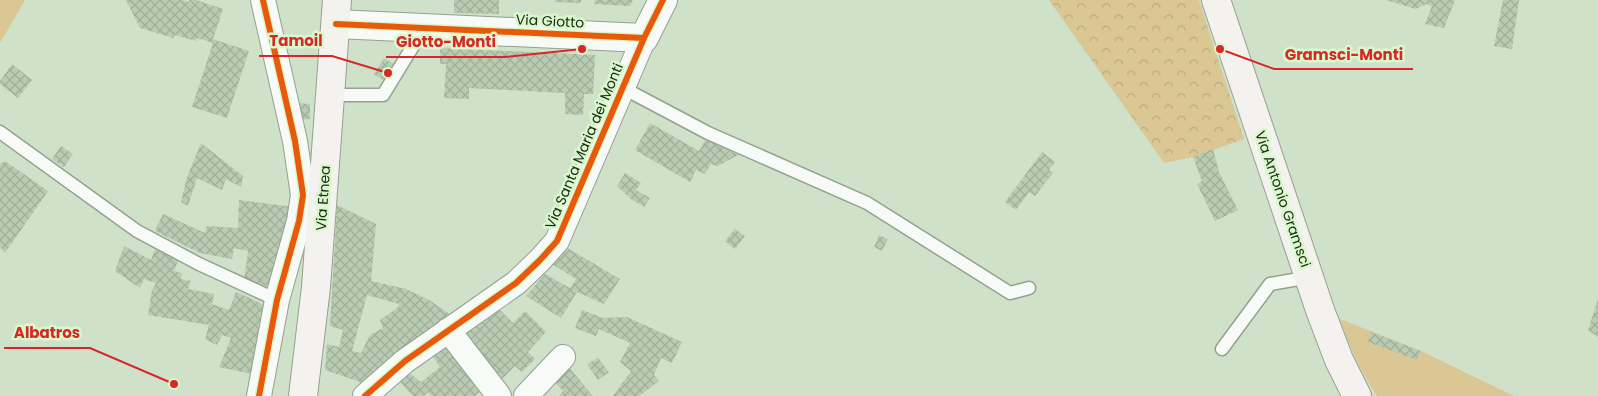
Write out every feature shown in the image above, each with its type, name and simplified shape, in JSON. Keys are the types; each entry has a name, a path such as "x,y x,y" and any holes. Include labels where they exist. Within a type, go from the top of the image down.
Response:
{"main road":[{"name":"Via Antonio Gramsci","path":"1216,0 1339,360 1357,396"},
{"name":"Via Etnea","path":"303,396 316,287 336,12"}],"street":[{"path":"258,396 277,300 299,221 303,195 295,141 263,0"},
{"name":"Via Santa Maria dei Monti","path":"364,396 448,330 516,283 557,241 644,38 663,0"},
{"name":"Via Giotto","path":"336,12 424,28 644,38"},
{"path":"448,330 499,396"},
{"path":"526,396 563,357"}],"lane":[{"path":"331,95 383,95 424,28"},
{"path":"623,88 708,133 867,203 1010,294 1029,288"},
{"path":"0,132 137,231 199,264 277,300"},
{"path":"1222,349 1270,284 1310,277"}],"green space":[{"path":"0,0 25,0 0,43"},
{"path":"1049,0 1199,0 1244,139 1193,157 1164,163"},
{"path":"1340,319 1421,351 1514,396 1377,396 1356,359"}],"building":[{"path":"126,0 182,0 189,2 189,0 196,0 223,9 213,39 249,51 227,118 192,107 213,43 197,38 196,41 175,35 173,38 140,28"},
{"path":"454,0 499,0 499,14 454,13"},
{"path":"555,0 581,0 581,3 555,2"},
{"path":"595,0 633,0 630,6 594,4"},
{"path":"1386,0 1455,0 1444,28 1425,24 1432,6 1426,4 1416,9"},
{"path":"1503,0 1519,0 1512,49 1494,46"},
{"path":"440,48 595,55 593,94 584,94 583,115 565,114 565,93 469,88 469,99 444,98 446,64 440,64"},
{"path":"384,58 403,70 393,86 374,74"},
{"path":"12,64 32,80 18,98 0,84 0,81"},
{"path":"296,103 310,104 310,119 299,120"},
{"path":"650,123 699,151 706,139 738,155 718,166 711,164 705,174 696,170 690,182 635,150"},
{"path":"201,143 243,176 241,187 226,179 222,190 197,178 188,206 181,202 187,177"},
{"path":"61,146 73,154 64,167 52,159"},
{"path":"1213,149 1219,172 1238,210 1215,221 1197,184 1202,181 1193,157"},
{"path":"1042,152 1055,162 1049,170 1053,173 1035,196 1029,192 1016,210 1005,202"},
{"path":"5,161 48,191 5,253 0,247 0,164"},
{"path":"625,173 641,183 636,190 650,198 644,207 631,199 617,186"},
{"path":"239,200 295,207 275,288 244,280 248,251 234,248 232,259 200,253 155,231 163,214 205,233 207,226 238,228"},
{"path":"337,205 376,224 371,281 406,289 429,300 454,317 366,384 325,370 327,344 339,347 343,330 330,326","holes":["367,295 399,304 397,308 380,320 383,328 370,335 361,353 352,351"]},
{"path":"735,229 745,236 735,249 725,241"},
{"path":"879,235 888,239 882,251 874,247"},
{"path":"124,246 151,260 155,249 178,261 174,271 182,273 181,279 191,281 188,289 214,294 212,304 229,310 236,292 269,307 252,374 219,367 231,338 222,335 217,345 205,339 209,325 148,315 152,290 156,283 144,279 140,288 115,271"},
{"path":"564,246 620,279 604,304 577,292 561,318 526,296 545,274 570,288 576,279 549,262"},
{"path":"1598,299 1598,337 1588,330"},
{"path":"497,307 513,323 525,311 546,332 528,352 535,359 522,372 515,366 496,385 475,361 483,353 463,334"},
{"path":"582,310 603,318 627,317 682,342 672,363 661,358 654,375 659,381 639,396 613,396 631,371 620,362 630,343 599,329 596,336 575,328"},
{"path":"1371,332 1421,351 1417,360 1368,342"},
{"path":"448,340 483,389 475,396 431,396 428,392 424,396 413,396 399,381 409,373 421,382 440,367 431,354"},
{"path":"598,358 609,372 598,380 587,364"},
{"path":"567,365 593,396 559,396 563,391 556,383 545,395 541,389"}],"cycle path":[{"path":"259,396 277,300 299,221 303,195 295,141 263,0"},
{"path":"365,396 405,361 516,283 557,241 644,38 663,0"},
{"path":"336,24 644,38"}],"place":[{"name":"Giotto-Monti","path":"582,49"},
{"name":"Gramsci-Monti","path":"1220,49"},
{"name":"Tamoil","path":"388,73"},
{"name":"Albatros","path":"174,384"}]}
